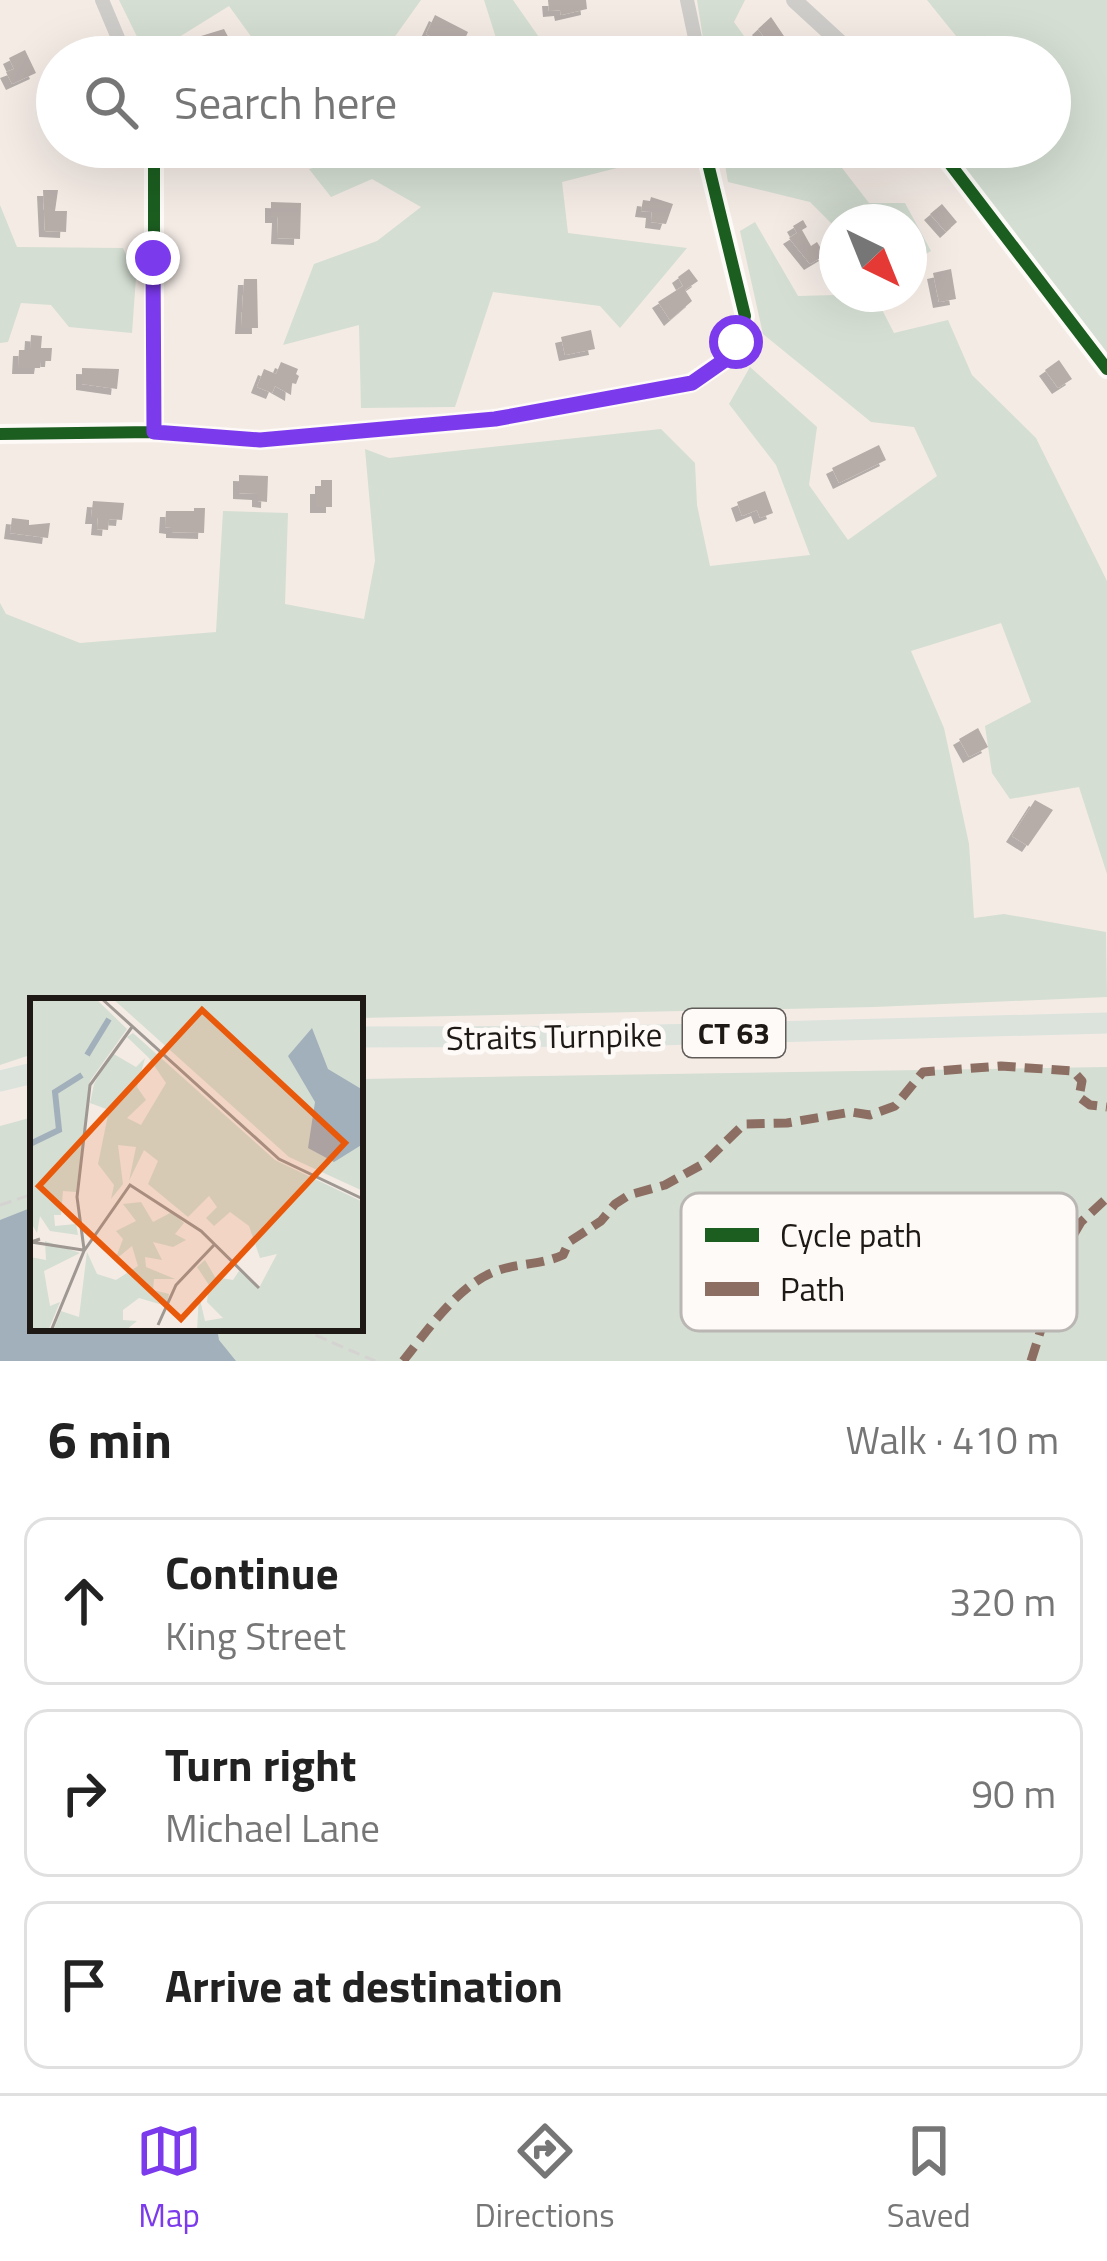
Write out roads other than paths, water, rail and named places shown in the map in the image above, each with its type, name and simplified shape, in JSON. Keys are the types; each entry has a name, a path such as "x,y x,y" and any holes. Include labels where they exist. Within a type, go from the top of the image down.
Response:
{"main road":[{"name":"Straits Turnpike","path":"363,1037 619,1036 1107,1023"},
{"path":"0,1081 30,1073"}],"street":[{"path":"101,0 117,36"},
{"path":"687,0 695,36"},
{"path":"794,0 833,36"},
{"path":"154,168 154,432"},
{"path":"0,434 154,432 260,440 495,419 692,383 732,355 745,316 709,168"},
{"path":"953,168 1107,369"}],"water":[{"path":"30,1208 30,1331 218,1331 236,1361 0,1361 0,1220"}]}
